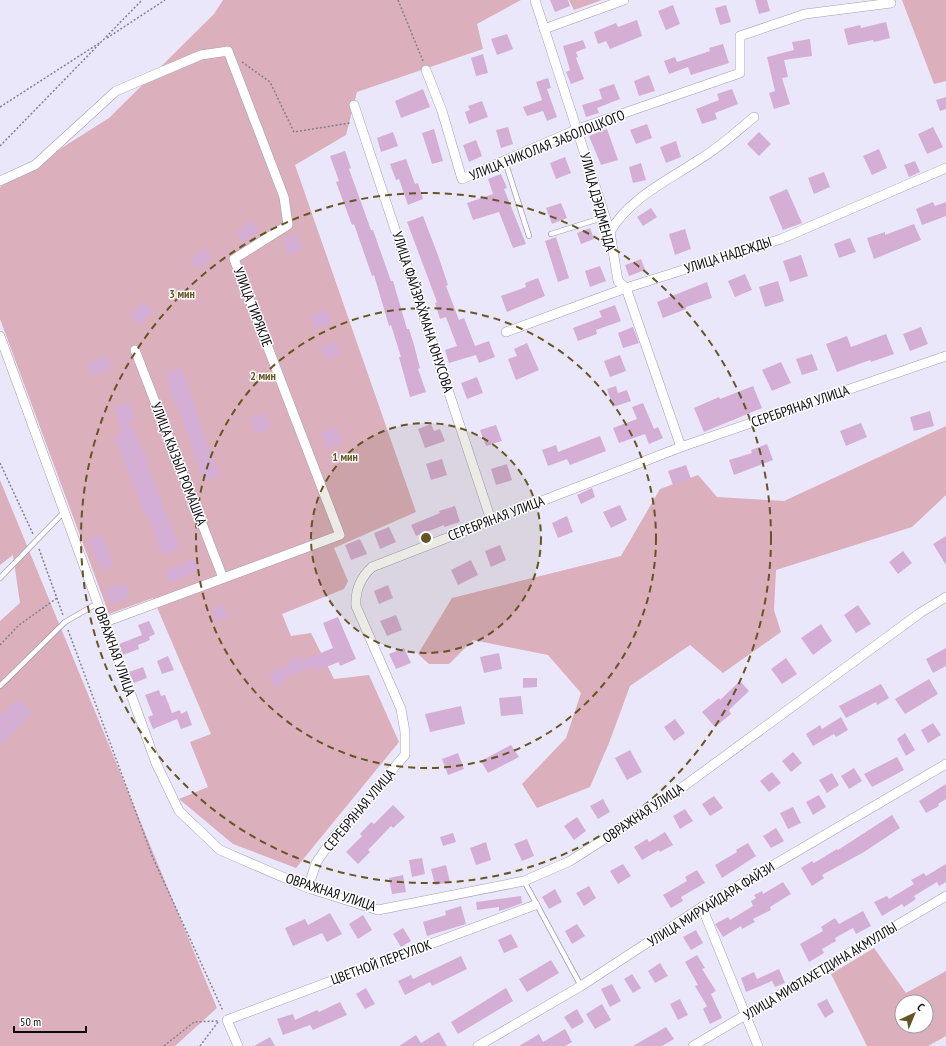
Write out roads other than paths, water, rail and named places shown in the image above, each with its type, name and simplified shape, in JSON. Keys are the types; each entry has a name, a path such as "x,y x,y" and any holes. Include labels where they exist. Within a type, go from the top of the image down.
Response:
{"street":[{"name":"УЛИЦА ДЭРДМЕНДА","path":"535,0 578,129 610,232 618,281 626,288 681,447"},
{"path":"544,29 624,0"},
{"name":"УЛИЦА НИКОЛАЯ ЗАБОЛОЦКОГО","path":"426,70 442,112 462,179 505,162 578,129 740,72 740,36 805,14 891,3"},
{"name":"УЛИЦА ТИРЯКЛЕ","path":"0,181 35,165 116,91 201,55 228,51 284,197 288,225 234,258 340,535 223,578"},
{"name":"УЛИЦА ФАЙЗРАХМАНА ЮНУСОВА","path":"354,105 491,520"},
{"path":"610,232 625,210 724,143 754,117"},
{"name":"УЛИЦА НАДЕЖДЫ","path":"506,332 626,288 781,238 946,168"},
{"name":"ОВРАЖНАЯ УЛИЦА","path":"0,336 156,763 179,810 220,850 308,888 378,910 524,881 570,861 661,803 920,613 946,597"},
{"name":"УЛИЦА КЫЗЫЛ РОМАШКА","path":"135,350 223,578"},
{"name":"СЕРЕБРЯНАЯ УЛИЦА","path":"308,888 316,863 333,838 405,755 405,732 401,709 356,606 356,595 363,575 372,567 681,447 946,356"},
{"path":"105,622 223,578"},
{"name":"УЛИЦА МИРХАЙДАРА ФАЙЗИ","path":"478,1046 581,986 702,907 946,764"},
{"name":"УЛИЦА МИФТАХЕТДИНА АКМУЛЛЫ","path":"693,1046 946,896"},
{"name":"ЦВЕТНОЙ ПЕРЕУЛОК","path":"238,1046 227,1020 325,982 535,905"},
{"path":"702,907 758,1046"}],"lane":[{"path":"505,162 529,236"},
{"path":"551,234 605,216"},
{"path":"0,578 64,512"},
{"path":"0,686 65,622 98,603"},
{"path":"524,881 535,905 581,986"}]}
